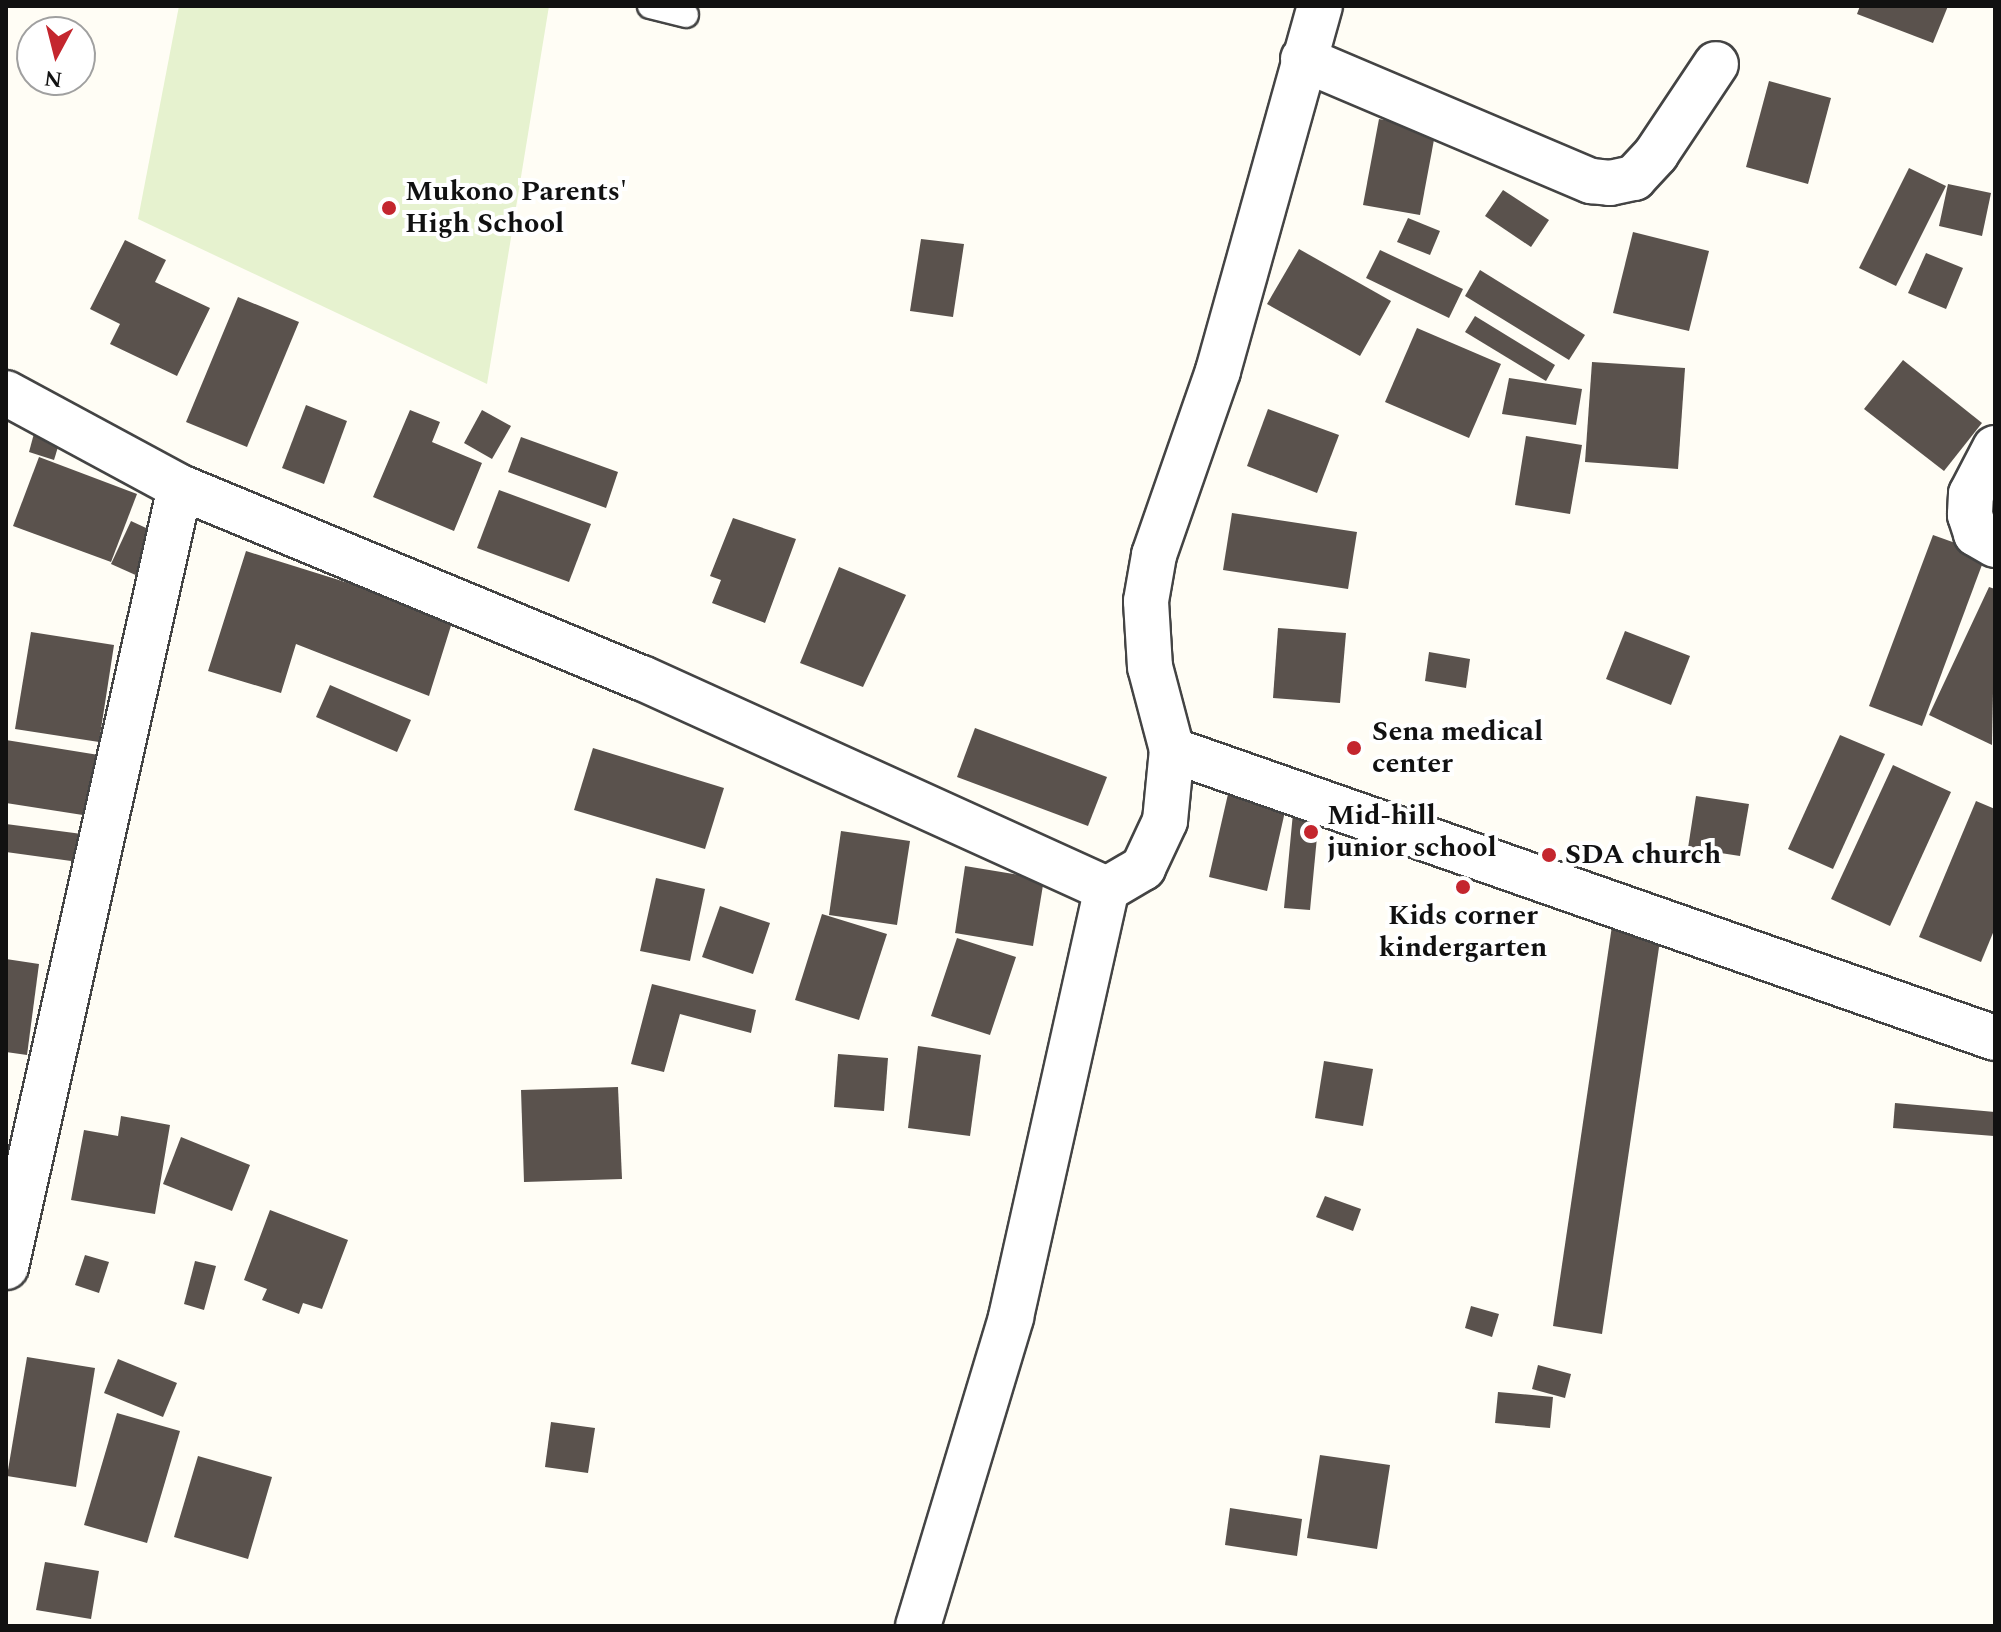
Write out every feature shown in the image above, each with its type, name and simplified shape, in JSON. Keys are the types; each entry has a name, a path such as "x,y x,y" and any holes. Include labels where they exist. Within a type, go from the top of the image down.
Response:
{"street":[{"path":"918,1626 1011,1317 1107,889 1143,868 1165,821 1172,750 1150,667 1146,601 1154,555 1218,371 1320,6"},
{"path":"1303,59 1591,181 1610,183 1634,178 1656,154 1716,64"},
{"path":"6,393 180,487 642,678 1107,889"},
{"path":"1995,448 1971,494 1970,515 1976,534 1995,545"},
{"path":"6,1267 180,487"},
{"path":"1172,750 1995,1038"}],"lane":[{"path":"650,6 686,15"}],"green space":[{"path":"179,6 549,6 487,384 138,219"}],"building":[{"path":"1860,6 1948,6 1933,43 1857,14"},
{"path":"1769,81 1831,98 1808,184 1746,167"},
{"path":"1379,119 1436,129 1420,215 1363,205"},
{"path":"1909,168 1946,186 1896,286 1859,268"},
{"path":"1948,184 1991,193 1982,236 1939,226"},
{"path":"1503,190 1549,220 1531,247 1485,216"},
{"path":"1408,218 1440,231 1430,255 1397,242"},
{"path":"1633,232 1709,251 1689,331 1613,313"},
{"path":"921,239 964,244 953,317 910,311"},
{"path":"125,240 166,260 155,282 210,308 177,376 110,344 120,324 90,309"},
{"path":"1299,249 1391,301 1360,356 1267,304"},
{"path":"1380,250 1463,289 1449,318 1366,278"},
{"path":"1926,253 1963,268 1946,309 1908,293"},
{"path":"1480,270 1585,335 1569,360 1465,296"},
{"path":"238,297 299,322 247,447 186,422"},
{"path":"1475,316 1555,365 1546,381 1465,332"},
{"path":"1417,328 1501,364 1469,438 1385,402"},
{"path":"1903,360 1982,423 1944,471 1864,409"},
{"path":"1592,362 1685,368 1678,469 1585,462"},
{"path":"1509,378 1582,389 1576,425 1502,414"},
{"path":"306,405 347,421 324,484 282,468"},
{"path":"1268,409 1339,435 1317,493 1247,466"},
{"path":"410,410 440,422 432,442 482,463 454,531 373,497"},
{"path":"482,410 511,426 492,459 464,443"},
{"path":"36,426 62,434 54,460 29,452"},
{"path":"1526,436 1582,445 1570,514 1515,505"},
{"path":"521,437 618,472 606,508 508,472"},
{"path":"39,457 137,494 111,562 13,526"},
{"path":"499,490 591,524 569,582 477,548"},
{"path":"1232,513 1357,532 1348,589 1223,570"},
{"path":"733,518 796,539 765,623 712,603 721,580 710,576"},
{"path":"131,521 159,534 140,577 111,564"},
{"path":"1933,535 1986,554 1922,726 1869,706"},
{"path":"246,551 454,616 429,696 296,644 281,693 208,671"},
{"path":"839,567 906,595 863,687 800,663"},
{"path":"1989,587 1995,589 1992,745 1929,715"},
{"path":"1278,628 1346,633 1340,703 1273,698"},
{"path":"1625,631 1690,656 1671,705 1606,679"},
{"path":"31,632 114,645 99,742 15,729"},
{"path":"1429,652 1470,659 1466,688 1425,681"},
{"path":"330,685 411,720 397,752 316,717"},
{"path":"975,728 1107,777 1088,826 957,777"},
{"path":"1840,735 1885,754 1833,869 1788,849"},
{"path":"6,740 111,757 102,818 6,803"},
{"path":"593,748 724,788 705,849 574,810"},
{"path":"1893,765 1951,792 1890,926 1831,899"},
{"path":"1228,794 1286,807 1267,891 1209,877"},
{"path":"1696,796 1749,804 1740,856 1688,848"},
{"path":"1976,801 1995,809 1995,928 1981,962 1919,937"},
{"path":"1293,813 1319,816 1310,910 1284,908"},
{"path":"6,824 97,836 93,864 6,852"},
{"path":"841,831 910,841 897,925 829,915"},
{"path":"965,866 1044,879 1033,946 955,933"},
{"path":"656,878 705,889 690,961 640,951"},
{"path":"720,906 770,923 753,974 702,957"},
{"path":"822,914 887,934 859,1020 795,1000"},
{"path":"1613,919 1662,927 1602,1334 1553,1326"},
{"path":"957,938 1016,957 990,1035 931,1016"},
{"path":"6,959 39,964 27,1055 6,1052"},
{"path":"652,984 756,1010 751,1033 680,1014 664,1072 631,1064"},
{"path":"918,1046 981,1055 970,1136 908,1128"},
{"path":"838,1054 888,1058 884,1111 834,1107"},
{"path":"1324,1061 1373,1069 1363,1126 1315,1118"},
{"path":"618,1087 622,1179 524,1182 521,1090"},
{"path":"1895,1103 1995,1112 1994,1136 1893,1128"},
{"path":"121,1116 170,1125 155,1214 71,1200 84,1130 118,1136"},
{"path":"181,1137 250,1165 232,1211 163,1184"},
{"path":"1325,1196 1361,1209 1353,1231 1316,1217"},
{"path":"270,1210 348,1240 322,1309 303,1303 299,1314 262,1300 267,1289 244,1280"},
{"path":"85,1255 109,1262 99,1293 75,1285"},
{"path":"195,1261 216,1266 204,1310 184,1304"},
{"path":"1471,1306 1499,1314 1492,1337 1465,1328"},
{"path":"27,1357 95,1368 76,1487 7,1476"},
{"path":"118,1359 177,1383 163,1417 104,1393"},
{"path":"1538,1365 1571,1374 1565,1398 1532,1389"},
{"path":"1498,1392 1553,1397 1550,1428 1495,1423"},
{"path":"117,1413 180,1431 147,1543 84,1525"},
{"path":"551,1422 595,1428 588,1473 545,1467"},
{"path":"1320,1455 1390,1465 1377,1549 1307,1538"},
{"path":"198,1456 272,1477 248,1559 174,1537"},
{"path":"1230,1508 1302,1519 1297,1556 1225,1545"},
{"path":"45,1562 99,1571 91,1619 36,1610"}],"place":[{"name":"Mukono Parents' High School","path":"389,208"},
{"name":"Sena medical center","path":"1354,748"},
{"name":"Mid-hill junior school","path":"1311,832"},
{"name":"SDA church","path":"1549,855"},
{"name":"Kids corner kindergarten","path":"1463,887"}]}
